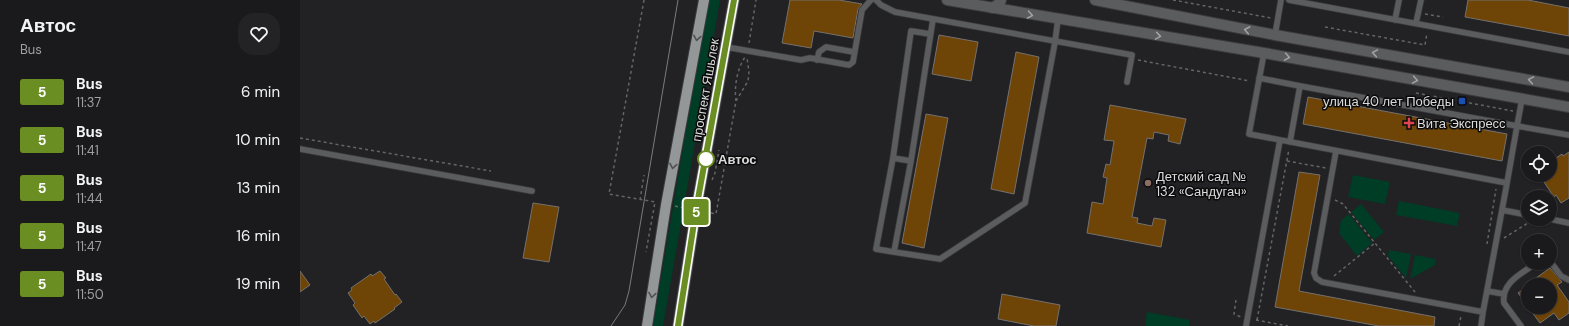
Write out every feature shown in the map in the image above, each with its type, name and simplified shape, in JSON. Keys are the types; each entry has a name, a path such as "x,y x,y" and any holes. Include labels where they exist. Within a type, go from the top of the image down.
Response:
{"main road":[{"name":"проспект Яшьлек","path":"647,326 666,205 704,0"},
{"name":"проспект Яшьлек","path":"678,326 696,210 734,0"}],"street":[{"path":"947,0 1264,53 1569,108"},
{"path":"992,8 1000,3 1001,0"},
{"path":"1095,0 1113,2 1275,35 1569,87"}],"lane":[{"path":"726,47 801,60 810,58 850,65 853,62 862,10 871,0"},
{"path":"876,0 881,5 894,12 1132,55 1127,82"},
{"path":"1275,35 1281,0"},
{"path":"1289,0 1569,52"},
{"path":"1395,20 1399,0"},
{"path":"1416,23 1420,0"},
{"path":"894,252 933,19"},
{"path":"930,34 911,31 893,158 876,249 940,259 1025,203 1058,19"},
{"path":"817,60 819,52 826,47 854,52"},
{"path":"1264,53 1249,134 1507,183"},
{"path":"1259,81 1300,86 1569,135"},
{"path":"1290,142 1300,86"},
{"path":"1481,326 1522,99"},
{"path":"1246,326 1280,140"},
{"path":"300,149 532,191"},
{"path":"1336,151 1314,273 1319,280 1326,283 1483,312"},
{"path":"893,158 910,162"},
{"path":"1502,210 1521,214"},
{"path":"1557,220 1569,223"},
{"path":"1521,326 1505,305 1504,294 1508,284 1527,270"},
{"path":"1556,270 1561,276 1569,280"},
{"path":"1487,291 1504,294"}],"path":[{"path":"644,0 609,194 655,202 646,252"},
{"path":"748,47 756,0"},
{"path":"1173,0 1278,19"},
{"path":"1325,27 1425,45 1428,26"},
{"path":"702,211 716,214 736,101 735,92 740,65 746,56 749,72 748,81 736,101"},
{"path":"1132,59 1259,81"},
{"path":"1416,93 1520,112"},
{"path":"300,138 491,171"},
{"path":"1257,320 1290,142"},
{"path":"1277,159 1333,170"},
{"path":"640,200 644,175"},
{"path":"1327,199 1341,202 1422,301"},
{"path":"673,206 684,208"},
{"path":"1496,244 1523,226"},
{"path":"1326,283 1375,243"},
{"path":"1459,326 1462,308"}],"green space":[{"path":"708,0 720,0 663,326 653,326"},
{"path":"1353,175 1390,182 1385,204 1348,197"},
{"path":"1399,201 1460,213 1457,226 1396,215"},
{"path":"1361,204 1384,232 1374,240 1351,212"},
{"path":"1349,214 1372,243 1357,256 1339,233 1341,220"},
{"path":"1389,250 1411,254 1406,278 1388,256"},
{"path":"1415,255 1436,259 1435,265 1410,279"},
{"path":"1147,312 1190,320 1189,326 1145,326"}],"building":[{"path":"790,0 839,0 862,4 858,9 853,38 814,31 811,48 782,43"},
{"path":"1468,0 1528,0 1569,8 1569,36 1465,17"},
{"path":"939,35 978,42 971,81 932,74"},
{"path":"1016,52 1039,57 1014,194 991,189"},
{"path":"1308,97 1507,134 1502,161 1303,124"},
{"path":"1110,105 1186,119 1180,144 1168,141 1169,135 1154,132 1153,139 1147,138 1132,217 1138,218 1137,223 1152,226 1154,218 1166,220 1161,247 1087,233 1092,202 1103,204 1107,178 1103,177 1106,164 1110,165 1114,141 1104,140"},
{"path":"926,114 948,118 924,248 902,243"},
{"path":"1569,152 1569,198 1561,203 1557,197 1557,190 1549,190 1544,182 1557,182 1557,157 1562,154 1563,156"},
{"path":"1299,172 1320,175 1299,291 1435,317 1434,326 1379,326 1275,307"},
{"path":"533,203 559,207 549,262 523,258"},
{"path":"1547,270 1552,270 1562,282 1557,285 1557,278 1536,278"},
{"path":"300,271 310,285 300,292"},
{"path":"380,271 386,278 384,279 395,295 396,294 402,302 394,308 395,309 375,323 374,321 370,324 364,316 362,318 353,305 355,303 348,293 352,290 351,288 371,274 372,276"},
{"path":"1557,285 1569,302 1569,313 1559,320 1555,314 1557,314"},
{"path":"1002,294 1060,305 1056,326 1034,326 998,319"},
{"path":"1533,314 1553,314 1540,323"}],"tram line":[{"path":"611,326 625,305 629,291 678,0"}],"bus line":[{"name":"5","path":"678,326 696,210 734,0"}],"place":[{"name":"улица 40 лет Победы","path":"1462,101"},
{"name":"Вита Экспресс","path":"1409,123"},
{"name":"Автос","path":"706,159"},
{"name":"Детский сад № 132 «Сандугач»","path":"1148,183"}]}
